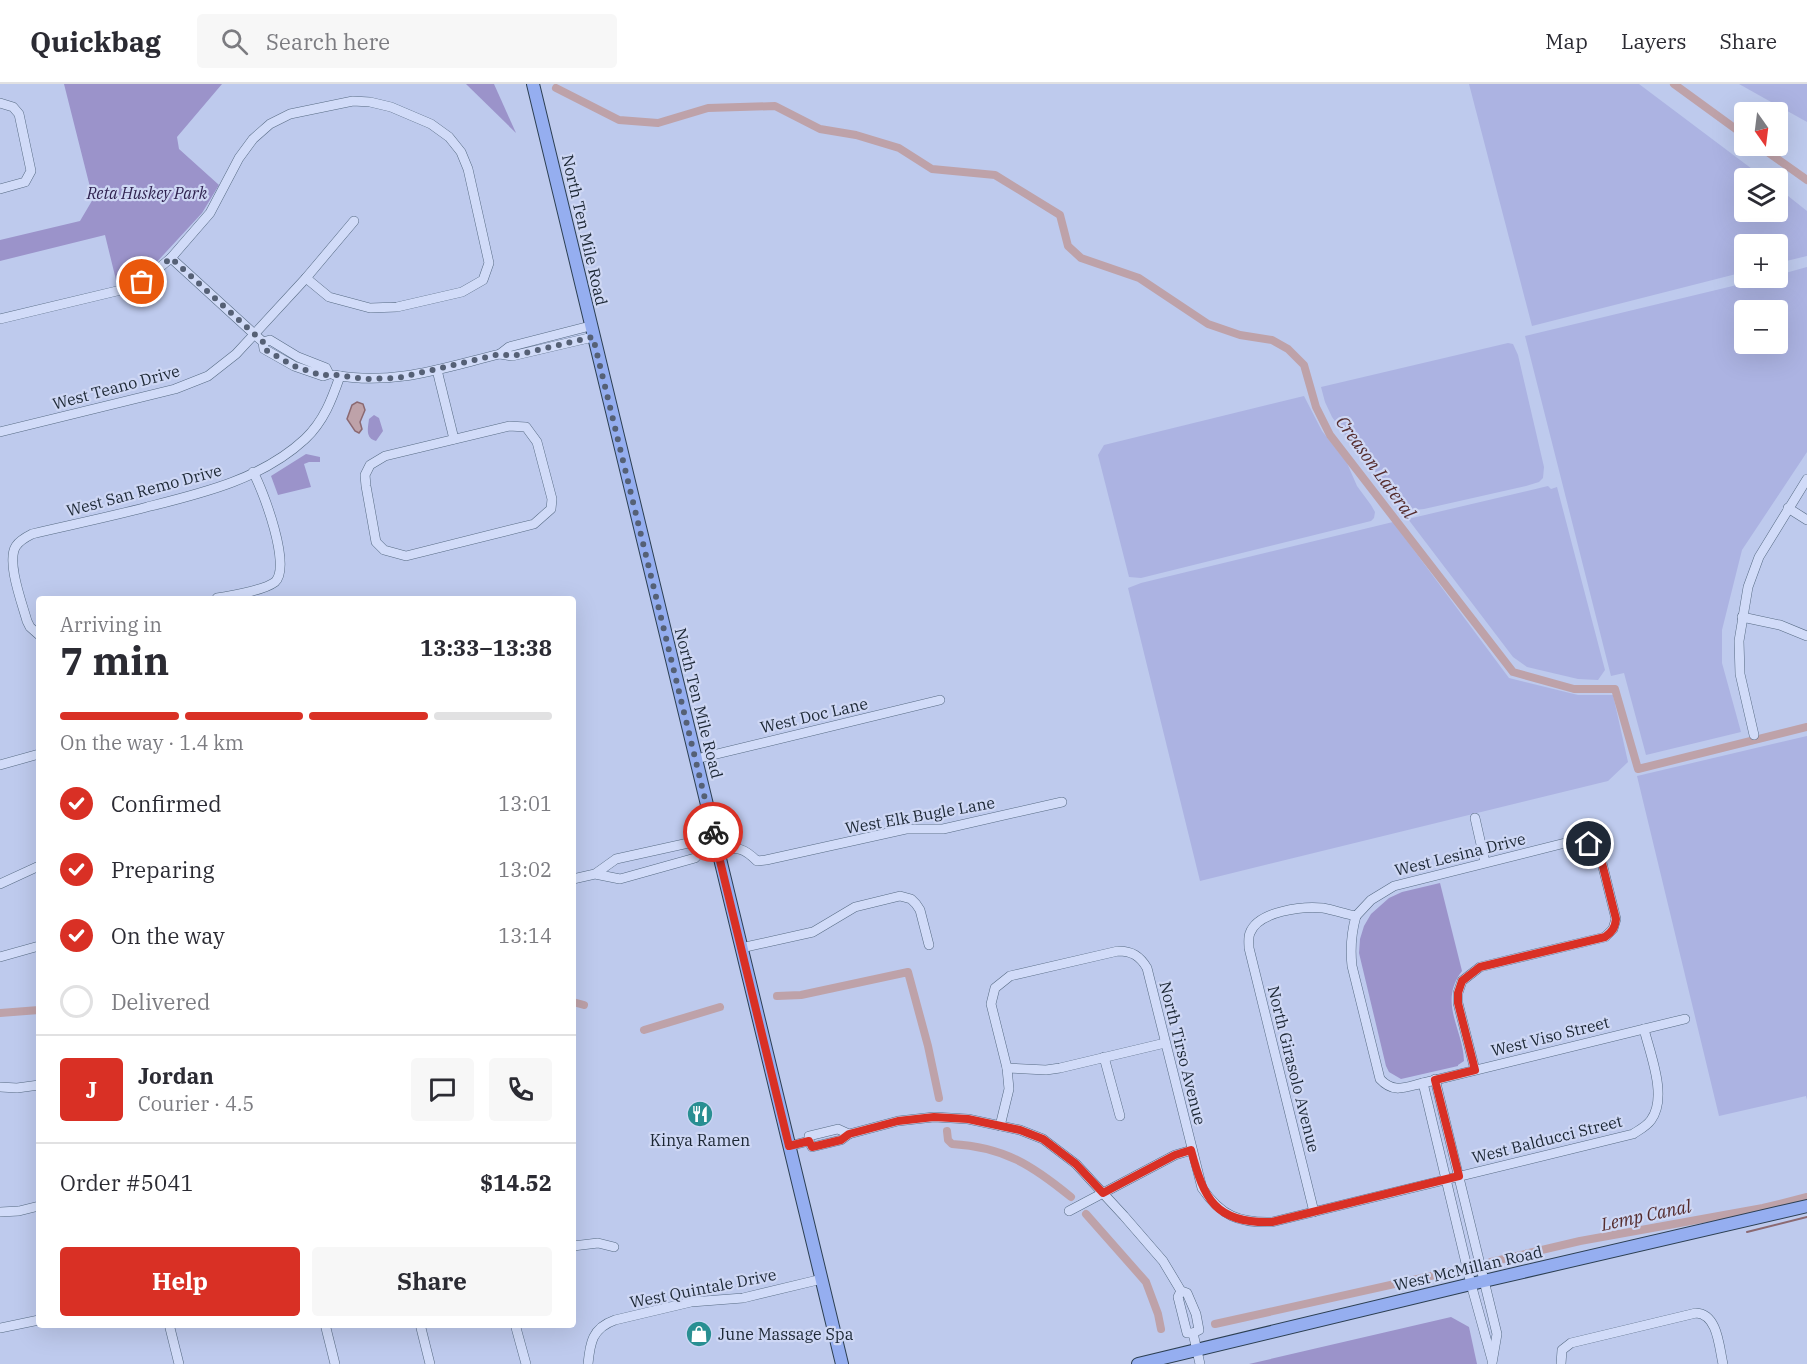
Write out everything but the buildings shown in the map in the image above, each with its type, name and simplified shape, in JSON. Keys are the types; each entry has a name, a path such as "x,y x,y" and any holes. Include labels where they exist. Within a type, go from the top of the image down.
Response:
{"main road":[{"name":"North Ten Mile Road","path":"532,84 696,759 712,847 741,948 842,1364"},
{"name":"West McMillan Road","path":"1138,1364 1807,1206"}],"street":[{"path":"0,319 121,290 142,282 171,258 210,213 239,158 253,139 270,124 290,114 353,101 370,102 392,107 431,124 449,137 460,152 468,169 489,264 483,280 462,292 397,307 370,308 329,297 306,278"},
{"path":"0,104 13,107 19,114 31,164 29,177 19,185 0,189"},
{"name":"West Teano Drive","path":"0,432 175,389 208,376 236,354 306,278 354,221"},
{"path":"171,258 263,342 264,349 294,366 323,376 329,374 381,380 437,370 500,354 512,356 591,332"},
{"path":"437,370 454,439"},
{"name":"West San Remo Drive","path":"36,633 27,621 13,566 14,551 22,539 32,534 207,492 253,472 306,438 332,402 340,376"},
{"path":"509,426 526,427 537,442 552,499 551,510 542,520 534,524 401,556 384,550 376,542 366,486 367,470 376,460 385,456 454,439 509,426"},
{"path":"225,596 263,587 278,578 281,567 263,491 253,472"},
{"path":"1754,735 1740,674 1739,641 1748,588 1759,557 1807,479"},
{"path":"1788,508 1807,520"},
{"path":"1742,617 1780,625 1807,636"},
{"name":"West Doc Lane","path":"696,759 940,700"},
{"path":"0,765 36,755"},
{"name":"West Elk Bugle Lane","path":"595,874 616,859 693,842 712,847 745,850 757,861 906,829 943,829 1062,802"},
{"path":"1475,818 1485,862"},
{"name":"West Lesina Drive","path":"1356,916 1371,900 1394,886 1573,841 1589,844 1596,851 1601,859 1616,919 1613,929 1605,937 1480,967 1462,981 1458,1003 1475,1070"},
{"path":"576,878 595,874 620,879 695,858 712,847"},
{"path":"0,884 36,867"},
{"path":"741,948 813,932 839,915 862,904 900,896 911,899 920,910 929,945"},
{"name":"North Girasolo Avenue","path":"1314,1212 1249,948 1249,934 1266,916 1303,908 1326,909 1356,916"},
{"name":"West Viso Street","path":"1356,916 1351,933 1352,966 1380,1079 1387,1086 1396,1089 1685,1019"},
{"path":"0,957 36,947"},
{"name":"North Tirso Avenue","path":"1007,1068 991,1004 996,988 1010,976 1118,951 1133,953 1141,959 1147,969 1202,1188 1212,1203 1237,1220"},
{"name":"West Balducci Street","path":"1237,1220 1254,1223 1272,1222 1633,1134 1651,1121 1658,1107 1659,1090 1644,1029"},
{"path":"1000,1125 1009,1089 1007,1068 1046,1070 1166,1042"},
{"path":"1104,1057 1120,1116"},
{"path":"1435,1080 1497,1334 1493,1363"},
{"path":"1423,1083 1471,1284 1493,1363"},
{"path":"0,1087 36,1085"},
{"path":"789,1146 809,1141 812,1147 898,1121 934,1117 968,1119 1000,1125 1043,1139 1076,1164 1163,1261 1181,1291 1187,1293 1196,1314 1199,1330 1193,1333 1200,1364"},
{"path":"1069,1211 1175,1155 1191,1150"},
{"path":"0,1212 36,1207"},
{"path":"576,1245 598,1243 614,1247"},
{"name":"West Quintale Drive","path":"588,1364 590,1345 594,1335 605,1324 615,1320 690,1302 743,1298 822,1279"},
{"path":"1561,1364 1563,1350 1571,1343 1696,1313 1708,1317 1714,1326 1723,1364"},
{"path":"0,1328 36,1321"},
{"path":"170,1328 179,1364"},
{"path":"326,1328 335,1364"},
{"path":"421,1328 430,1364"},
{"path":"516,1328 526,1364"}],"shaded area":[{"path":"1469,84 1639,84 1751,168 1734,168 1734,222 1788,222 1788,196 1807,211 1807,256 1788,261 1788,234 1734,234 1734,275 1532,326"},
{"path":"1739,84 1807,84 1807,122 1788,111 1788,102 1771,102"},
{"path":"1807,267 1807,452 1742,550 1722,630 1722,663 1741,732 1646,755 1624,673 1611,676 1525,336 1734,286 1734,288 1788,288 1788,272"},
{"path":"1508,343 1513,344 1518,355 1544,467 1543,478 1539,482 1526,486 1424,509 1403,511 1393,501 1332,417 1321,387"},
{"path":"1304,396 1322,431 1347,463 1357,486 1375,512 1374,518 1371,521 1141,578 1129,577 1098,455 1104,445"},
{"path":"357,402 363,404 365,410 360,422 362,429 359,433 347,419 352,405"},
{"path":"1548,486 1551,489 1557,487 1605,670 1598,680 1578,679 1527,667 1513,657 1408,519"},
{"path":"1393,522 1509,678 1578,695 1613,695 1628,762 1608,781 1200,881 1128,588"},
{"path":"1807,736 1807,1100 1806,1096 1719,1116 1637,776"}],"green space":[{"name":"Reta Huskey Park","path":"64,84 222,84 177,137 179,149 219,185 202,213 154,265 117,284 105,235 0,261 0,240 80,221 93,199"},
{"path":"466,84 494,84 516,133"},
{"path":"374,415 379,418 383,431 376,441 370,438 368,432 369,419"},
{"path":"306,454 320,457 320,462 304,464 311,487 278,495 271,476"},
{"path":"1440,883 1462,971 1455,983 1452,1005 1464,1061 1458,1066 1401,1079 1389,1072 1386,1066 1359,953 1360,939 1371,914 1389,898 1402,892"},
{"path":"1451,1317 1469,1327 1477,1364 1249,1364"}],"waterway":[{"path":"1674,84 1734,128"},
{"name":"Creason Lateral","path":"556,88 619,120 658,123 708,108 775,106 820,129 856,135 899,148 932,169 995,175 1060,215 1068,246 1081,258 1139,278 1208,324 1240,335 1272,340 1288,349 1304,365 1316,407 1330,435 1513,672 1574,689 1615,689 1638,769 1807,727"},
{"path":"1773,156 1807,180"},
{"path":"777,996 801,995 908,972 939,1098"},
{"path":"576,1003 584,1005"},
{"path":"644,1030 720,1007"},
{"path":"0,1013 36,1010"},
{"path":"947,1131 948,1140 952,1144 987,1149 1016,1160 1030,1167 1071,1197"},
{"name":"Lemp Canal","path":"1491,1262 1580,1241 1763,1208 1807,1197"},
{"path":"1086,1214 1146,1282 1161,1329"},
{"path":"1747,1232 1807,1217"},
{"name":"Lemp Canal","path":"1215,1324 1453,1271"}],"way so far":[{"path":"142,282 171,258 263,342 264,349 294,366 323,376 329,374 381,380 398,378 500,354 512,356 593,337 713,832"}],"place":[{"name":"Kinya Ramen","path":"700,1114"},
{"name":"June Massage Spa","path":"699,1334"}],"route":[{"path":"713,832 789,1146 809,1141 812,1147 898,1121 934,1117 968,1119 1020,1130 1043,1139 1076,1164 1103,1193 1175,1155 1191,1150 1202,1188 1212,1203 1237,1220 1254,1223 1272,1222 1459,1176 1435,1080 1475,1070 1458,1003 1462,981 1480,967 1610,934 1616,919 1601,859 1589,844"}]}
